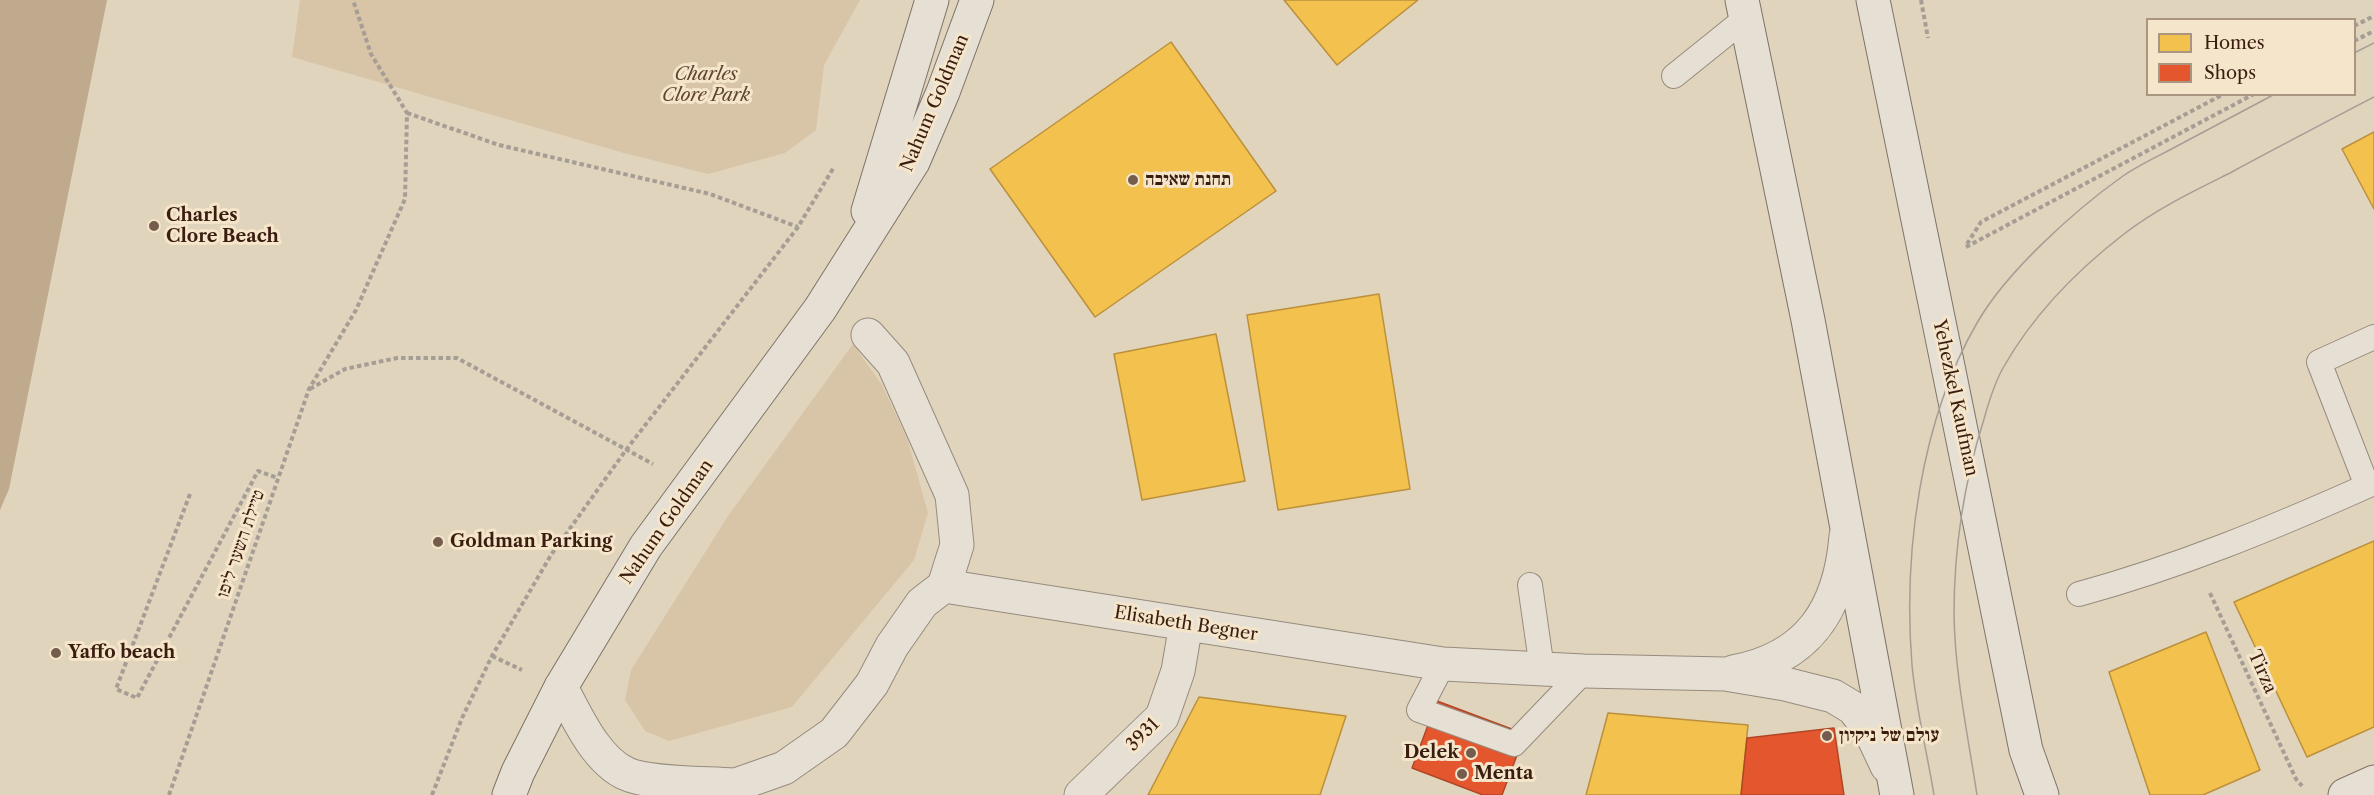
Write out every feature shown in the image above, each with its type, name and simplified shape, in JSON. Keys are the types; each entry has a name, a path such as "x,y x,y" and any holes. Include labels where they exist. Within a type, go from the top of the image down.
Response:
{"street":[{"name":"Nahum Goldman","path":"850,264 882,168 932,0"},
{"name":"Nahum Goldman","path":"509,795 518,772 561,687 646,546 820,309 913,162 943,92 976,0"},
{"name":"Yehezkel Kaufman","path":"1873,0 2026,750 2042,795"},
{"path":"1744,9 1800,278 1896,791"},
{"path":"561,687 590,739 608,760 627,774 653,779 721,790 784,768 834,733 872,684 892,646 922,603 944,586 957,545 952,495 893,363 868,335"},
{"name":"Elisabeth Begner","path":"1725,674 1757,668 1785,655 1819,624 1839,583 1847,530"},
{"name":"Elisabeth Begner","path":"944,586 1443,664 1584,671 1725,674 1785,684 1833,696 1854,708 1862,716 1875,738 1896,791"},
{"name":"3931","path":"1081,795 1162,717 1178,672 1186,624"},
{"path":"2345,795 2374,782"}],"lane":[{"path":"1674,76 1744,9"},
{"path":"2079,594 2128,580 2267,530 2367,486 2319,362 2374,337"},
{"path":"1530,585 1542,669"},
{"path":"1443,664 1419,710 1514,744 1584,671"}],"path":[{"path":"353,0 371,54 407,113 499,145 710,194 798,227"},
{"path":"2356,25 2374,16"},
{"path":"2356,40 2374,31"},
{"path":"2220,96 1981,222 1965,247 2250,96"},
{"name":"טיילת השער ליפו","path":"169,795 309,389 356,310 405,199 407,113"},
{"path":"432,795 462,718 492,656 551,555 626,450 798,227 837,160"},
{"path":"309,389 345,369 397,358 457,358 692,485"},
{"path":"190,494 116,689 137,698 258,471 278,478"},
{"name":"Tirza","path":"2192,557 2227,627 2296,779 2304,787"}],"green space":[{"name":"Charles Clore Park","path":"300,0 860,0 824,65 816,130 785,153 708,174 624,153 292,57"},
{"path":"853,344 882,385 907,438 928,513 914,560 792,707 669,741 645,731 625,700 631,670 728,516"}],"shaded area":[{"path":"0,0 107,0 9,489 0,510"}],"building: Homes":[{"path":"1284,0 1418,0 1337,65"},
{"name":"תחנת שאיבה","path":"1171,42 1276,191 1095,317 990,169"},
{"path":"2374,132 2374,209 2342,149"},
{"path":"1379,294 1410,489 1278,510 1247,315"},
{"path":"1216,334 1245,481 1142,500 1114,354"},
{"path":"2374,541 2374,727 2307,757 2234,602"},
{"path":"2206,632 2260,770 2203,795 2150,795 2109,672"},
{"path":"1199,697 1346,716 1320,795 1148,795"},
{"path":"1608,713 1748,725 1741,795 1586,795"}],"building: Shops":[{"path":"1437,701 1525,734 1502,795 1483,795 1412,768"},
{"path":"1834,728 1844,795 1741,795 1747,738"}],"tram line":[{"path":"2356,52 2374,43"},
{"path":"1934,795 1912,665 1910,579 1920,489 1929,445 1957,361 1977,323 2005,283 2043,243 2084,206 2136,168 2271,96"},
{"path":"1977,795 1962,705 1955,638 1954,590 1958,541 1971,467 1990,399 2003,368 2028,330 2057,295 2089,263 2136,225 2176,201 2374,97"}],"place":[{"name":"תחנת שאיבה","path":"1133,180"},
{"name":"Charles Clore Beach","path":"154,226"},
{"name":"Goldman Parking","path":"438,542"},
{"name":"Yaffo beach","path":"56,653"},
{"name":"עולם של ניקיון","path":"1827,736"},
{"name":"Delek","path":"1471,753"},
{"name":"Menta","path":"1462,774"}]}
